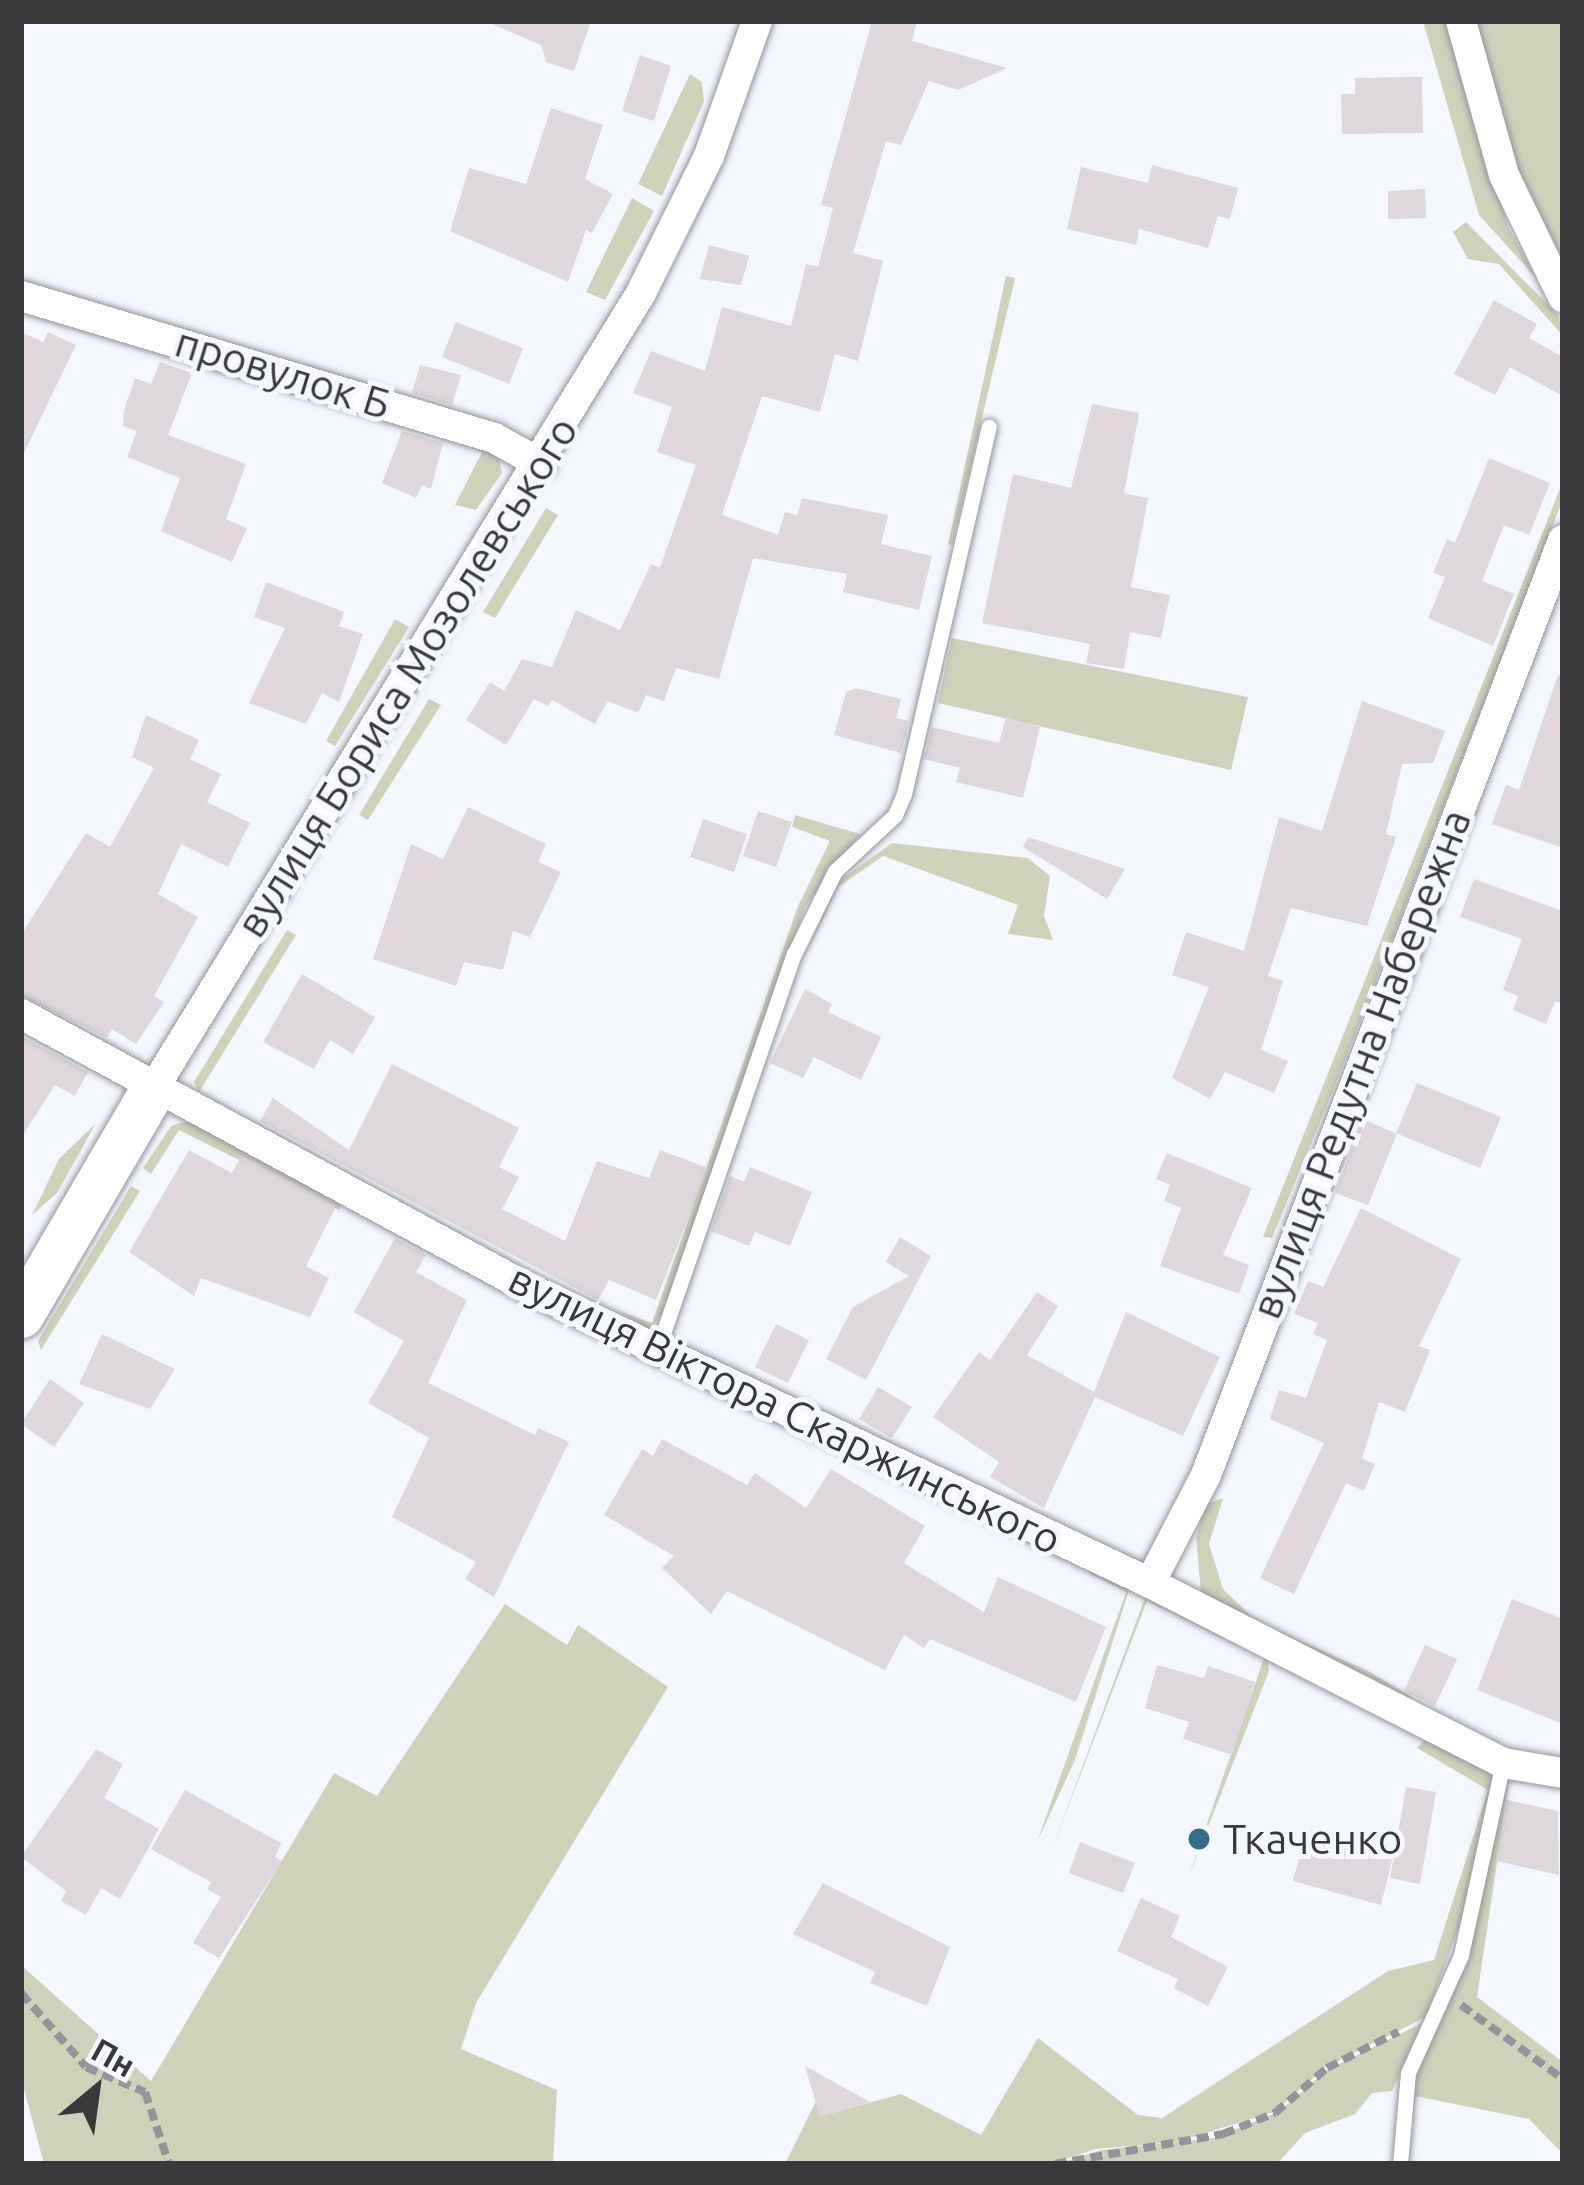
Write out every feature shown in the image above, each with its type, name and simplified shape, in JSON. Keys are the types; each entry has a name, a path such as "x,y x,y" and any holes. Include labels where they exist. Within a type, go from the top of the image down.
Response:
{"street":[{"name":"вулиця Бориса Мозолевського","path":"21,1315 152,1090 541,464 687,203 757,21"},
{"path":"1461,21 1504,175 1563,297"},
{"name":"провулок Б","path":"21,296 494,438 541,464"},
{"name":"вулиця Редутна Набережна","path":"1150,1583 1206,1475 1563,540"},
{"name":"вулиця Віктора Скаржинського","path":"21,1014 152,1090 657,1351 1150,1583 1503,1763 1563,1773"}],"lane":[{"path":"657,1351 794,954 836,871 895,815 904,794 989,427"},
{"path":"1400,2164 1408,2073 1461,1955 1503,1763"}],"path":[{"path":"21,1993 86,2067 145,2092 169,2164"},
{"path":"1055,2164 1223,2134 1275,2113 1327,2068 1459,2004 1563,2079"}],"green space":[{"path":"1423,21 1454,21 1508,227 1537,279 1479,215"},
{"path":"1469,21 1563,21 1563,280 1545,254"},
{"path":"690,74 702,82 704,101 662,196 638,184"},
{"path":"632,198 654,211 605,300 586,292"},
{"path":"1466,222 1559,316 1563,336 1499,264 1468,259 1453,232"},
{"path":"1006,276 1015,278 952,545 948,544"},
{"path":"430,430 497,450 502,473 476,510 455,505 482,452"},
{"path":"1563,481 1563,499 1336,1083 1272,1238 1263,1237"},
{"path":"546,508 558,515 495,618 483,612"},
{"path":"395,619 409,627 335,746 326,741"},
{"path":"952,638 1248,697 1231,770 938,703"},
{"path":"429,699 441,705 368,820 359,815"},
{"path":"795,815 860,834 805,907 661,1317 648,1329 619,1311 652,1323 798,906 830,841 792,827"},
{"path":"892,843 1028,858 1050,876 1044,916 1053,940 1008,934 1018,905 883,856 838,887 807,952 836,883"},
{"path":"287,930 296,935 199,1092 194,1082"},
{"path":"187,1121 342,1201 339,1210 179,1130 151,1174 143,1168 171,1126"},
{"path":"96,1123 57,1193 32,1215 59,1159"},
{"path":"131,1186 140,1191 41,1350 38,1341"},
{"path":"1223,1498 1209,1544 1223,1589 1256,1621 1368,1671 1412,1697 1408,1703 1201,1594 1196,1537 1206,1504"},
{"path":"1094,1567 1131,1584 1075,1760 1037,1842 1126,1592 1088,1573"},
{"path":"1147,1592 1267,1655 1269,1671 1189,1876 1264,1658 1147,1601 1052,1849"},
{"path":"505,1604 567,1645 578,1625 668,1687 476,2003 461,2049 557,2090 553,2164 44,2164 21,2078 21,1965 151,2081 334,1773 377,1796"},
{"path":"1426,1738 1494,1772 1472,1891 1426,2017 1326,2067 1274,2112 1176,2142 1095,2149 1051,2164 785,2164 816,2101 821,2116 901,2094 981,2135 1038,2038 1138,2115 1162,2118 1388,1971 1434,1960 1488,1790 1417,1748"},
{"path":"1510,1775 1477,1997 1563,2062 1563,2154 1529,2119 1415,2096 1407,2164 1412,2084 1457,1982"},
{"path":"1422,2023 1392,2091 1372,2093 1355,2114 1305,2133 1277,2164 1058,2164 1101,2150 1214,2138 1278,2112 1327,2070"}],"building":[{"path":"485,21 591,21 574,71 546,62 541,45"},
{"path":"872,21 917,21 912,41 1007,68 958,90 929,81 901,145 886,141 853,253 883,261 858,361 835,354 820,412 762,396 722,515 778,535 785,512 797,515 802,498 888,515 881,544 932,556 919,610 843,592 847,574 753,558 719,679 676,668 664,701 646,695 638,713 608,701 595,724 552,700 548,706 534,699 506,745 466,720 490,682 504,691 522,659 552,667 576,610 620,630 651,564 660,568 696,465 657,452 672,407 633,393 651,351 705,371 722,307 791,326 806,264 818,267 833,208 821,205"},
{"path":"640,55 671,66 654,121 622,111"},
{"path":"1422,77 1423,133 1342,134 1341,94 1355,94 1355,78"},
{"path":"551,108 603,125 585,179 613,194 592,233 586,230 568,282 450,231 469,168 526,184"},
{"path":"1152,165 1238,188 1230,219 1218,216 1208,248 1139,229 1136,245 1067,229 1081,167 1148,183"},
{"path":"1425,189 1426,218 1388,219 1388,191"},
{"path":"709,245 749,256 741,285 700,279"},
{"path":"1494,300 1537,324 1529,338 1563,357 1563,396 1510,367 1495,395 1454,374"},
{"path":"456,322 523,348 509,384 442,357"},
{"path":"21,332 43,342 48,332 76,345 21,459"},
{"path":"160,362 192,373 168,435 246,464 226,519 247,528 232,562 161,531 180,478 127,457 137,431 123,426 124,410 135,378 151,384"},
{"path":"420,365 461,375 452,405 412,393"},
{"path":"1092,404 1139,413 1124,493 1148,498 1131,587 1170,595 1161,638 1130,632 1124,669 1086,663 1090,644 982,623 1013,474 1071,488"},
{"path":"402,431 443,443 431,489 422,485 416,498 382,483"},
{"path":"1489,458 1550,483 1529,535 1504,525 1482,581 1514,594 1493,646 1428,618 1445,577 1433,573 1447,539 1455,543"},
{"path":"266,582 344,612 339,626 363,634 339,702 322,693 306,724 249,703 285,628 254,617"},
{"path":"1558,675 1563,676 1563,848 1492,824 1506,785 1519,790"},
{"path":"856,688 901,699 896,718 909,721 901,753 834,735 846,692"},
{"path":"1362,701 1445,731 1433,763 1402,764 1386,834 1396,837 1367,926 1291,908 1268,976 1283,981 1261,1050 1288,1061 1274,1093 1225,1072 1210,1099 1172,1078 1209,987 1172,975 1186,932 1244,951 1279,817 1322,831"},
{"path":"146,715 199,740 190,759 221,774 207,802 250,823 228,867 181,844 158,894 198,917 154,996 164,1002 136,1044 112,1029 107,1038 21,995 21,935 86,833 110,847 154,768 132,757"},
{"path":"1006,717 1040,727 1023,798 956,782 960,768 924,759 932,727 999,743"},
{"path":"468,807 546,844 538,862 561,872 530,937 513,931 503,970 464,962 456,986 373,959 411,844 443,859"},
{"path":"758,811 792,822 776,867 743,856"},
{"path":"703,819 747,834 734,872 690,857"},
{"path":"1028,837 1125,869 1107,899 1023,847"},
{"path":"1474,879 1563,911 1563,1004 1555,1001 1546,1024 1513,1010 1518,996 1503,990 1522,939 1460,917"},
{"path":"302,974 375,1017 353,1054 330,1040 314,1069 263,1042"},
{"path":"805,989 832,1004 828,1012 881,1037 861,1080 814,1057 803,1078 770,1063"},
{"path":"21,1036 88,1072 75,1096 55,1085 21,1138"},
{"path":"392,1064 519,1128 499,1167 519,1177 502,1209 565,1241 597,1161 649,1178 660,1150 708,1168 656,1300 609,1280 598,1300 260,1121 273,1098 349,1150"},
{"path":"1417,1083 1501,1117 1480,1168 1396,1133"},
{"path":"1363,1119 1397,1134 1368,1205 1335,1193"},
{"path":"189,1150 232,1173 241,1155 336,1206 306,1266 329,1278 310,1317 201,1278 194,1296 129,1252"},
{"path":"1167,1153 1252,1188 1223,1255 1249,1265 1239,1294 1160,1266 1181,1208 1164,1201 1170,1185 1156,1179"},
{"path":"750,1167 812,1192 790,1246 755,1232 749,1246 711,1231 730,1176 744,1182"},
{"path":"1361,1208 1461,1259 1419,1346 1430,1350 1405,1412 1379,1402 1362,1459 1375,1464 1364,1491 1346,1483 1294,1594 1260,1578 1324,1443 1270,1419 1279,1390 1306,1398 1327,1340 1313,1334 1318,1323 1294,1314 1308,1281 1323,1287"},
{"path":"900,1237 931,1256 866,1380 826,1359 853,1307 909,1276 886,1262"},
{"path":"395,1238 426,1255 416,1272 467,1300 428,1383 535,1435 538,1428 569,1442 494,1597 465,1579 476,1562 392,1517 429,1438 368,1403 404,1341 354,1312"},
{"path":"1037,1292 1058,1306 1027,1355 1094,1392 1126,1312 1220,1357 1183,1436 1095,1397 1044,1508 990,1477 999,1462 933,1417 979,1352 990,1360"},
{"path":"776,1324 809,1340 788,1383 755,1367"},
{"path":"102,1334 175,1369 150,1409 79,1384"},
{"path":"50,1379 84,1403 54,1447 21,1424"},
{"path":"878,1387 912,1407 892,1438 859,1419"},
{"path":"662,1439 747,1485 755,1473 806,1508 831,1469 925,1526 904,1563 984,1612 998,1577 1106,1627 1076,1702 930,1639 924,1648 904,1635 885,1670 727,1591 711,1614 662,1568 674,1556 604,1515 642,1449 653,1456"},
{"path":"1512,1599 1563,1619 1563,1724 1477,1690"},
{"path":"1425,1645 1457,1659 1435,1706 1404,1691"},
{"path":"1157,1665 1204,1678 1208,1666 1255,1682 1232,1755 1183,1739 1189,1722 1145,1708"},
{"path":"96,1749 123,1764 104,1798 159,1829 120,1899 101,1888 86,1915 61,1901 66,1891 21,1857"},
{"path":"1406,1787 1436,1792 1420,1884 1390,1878"},
{"path":"185,1790 281,1843 275,1857 282,1861 219,1958 193,1943 221,1897 207,1889 211,1882 151,1849"},
{"path":"1507,1800 1558,1811 1559,1875 1496,1861"},
{"path":"1307,1828 1394,1852 1381,1905 1293,1881"},
{"path":"1080,1842 1135,1863 1123,1893 1069,1873"},
{"path":"823,1883 950,1947 927,2006 870,1983 875,1972 793,1934"},
{"path":"1141,1898 1180,1916 1171,1937 1228,1967 1208,2006 1174,1988 1178,1979 1117,1951"},
{"path":"805,2066 870,2102 820,2117"}],"place":[{"name":"Ткаченко","path":"1199,1839"}]}
